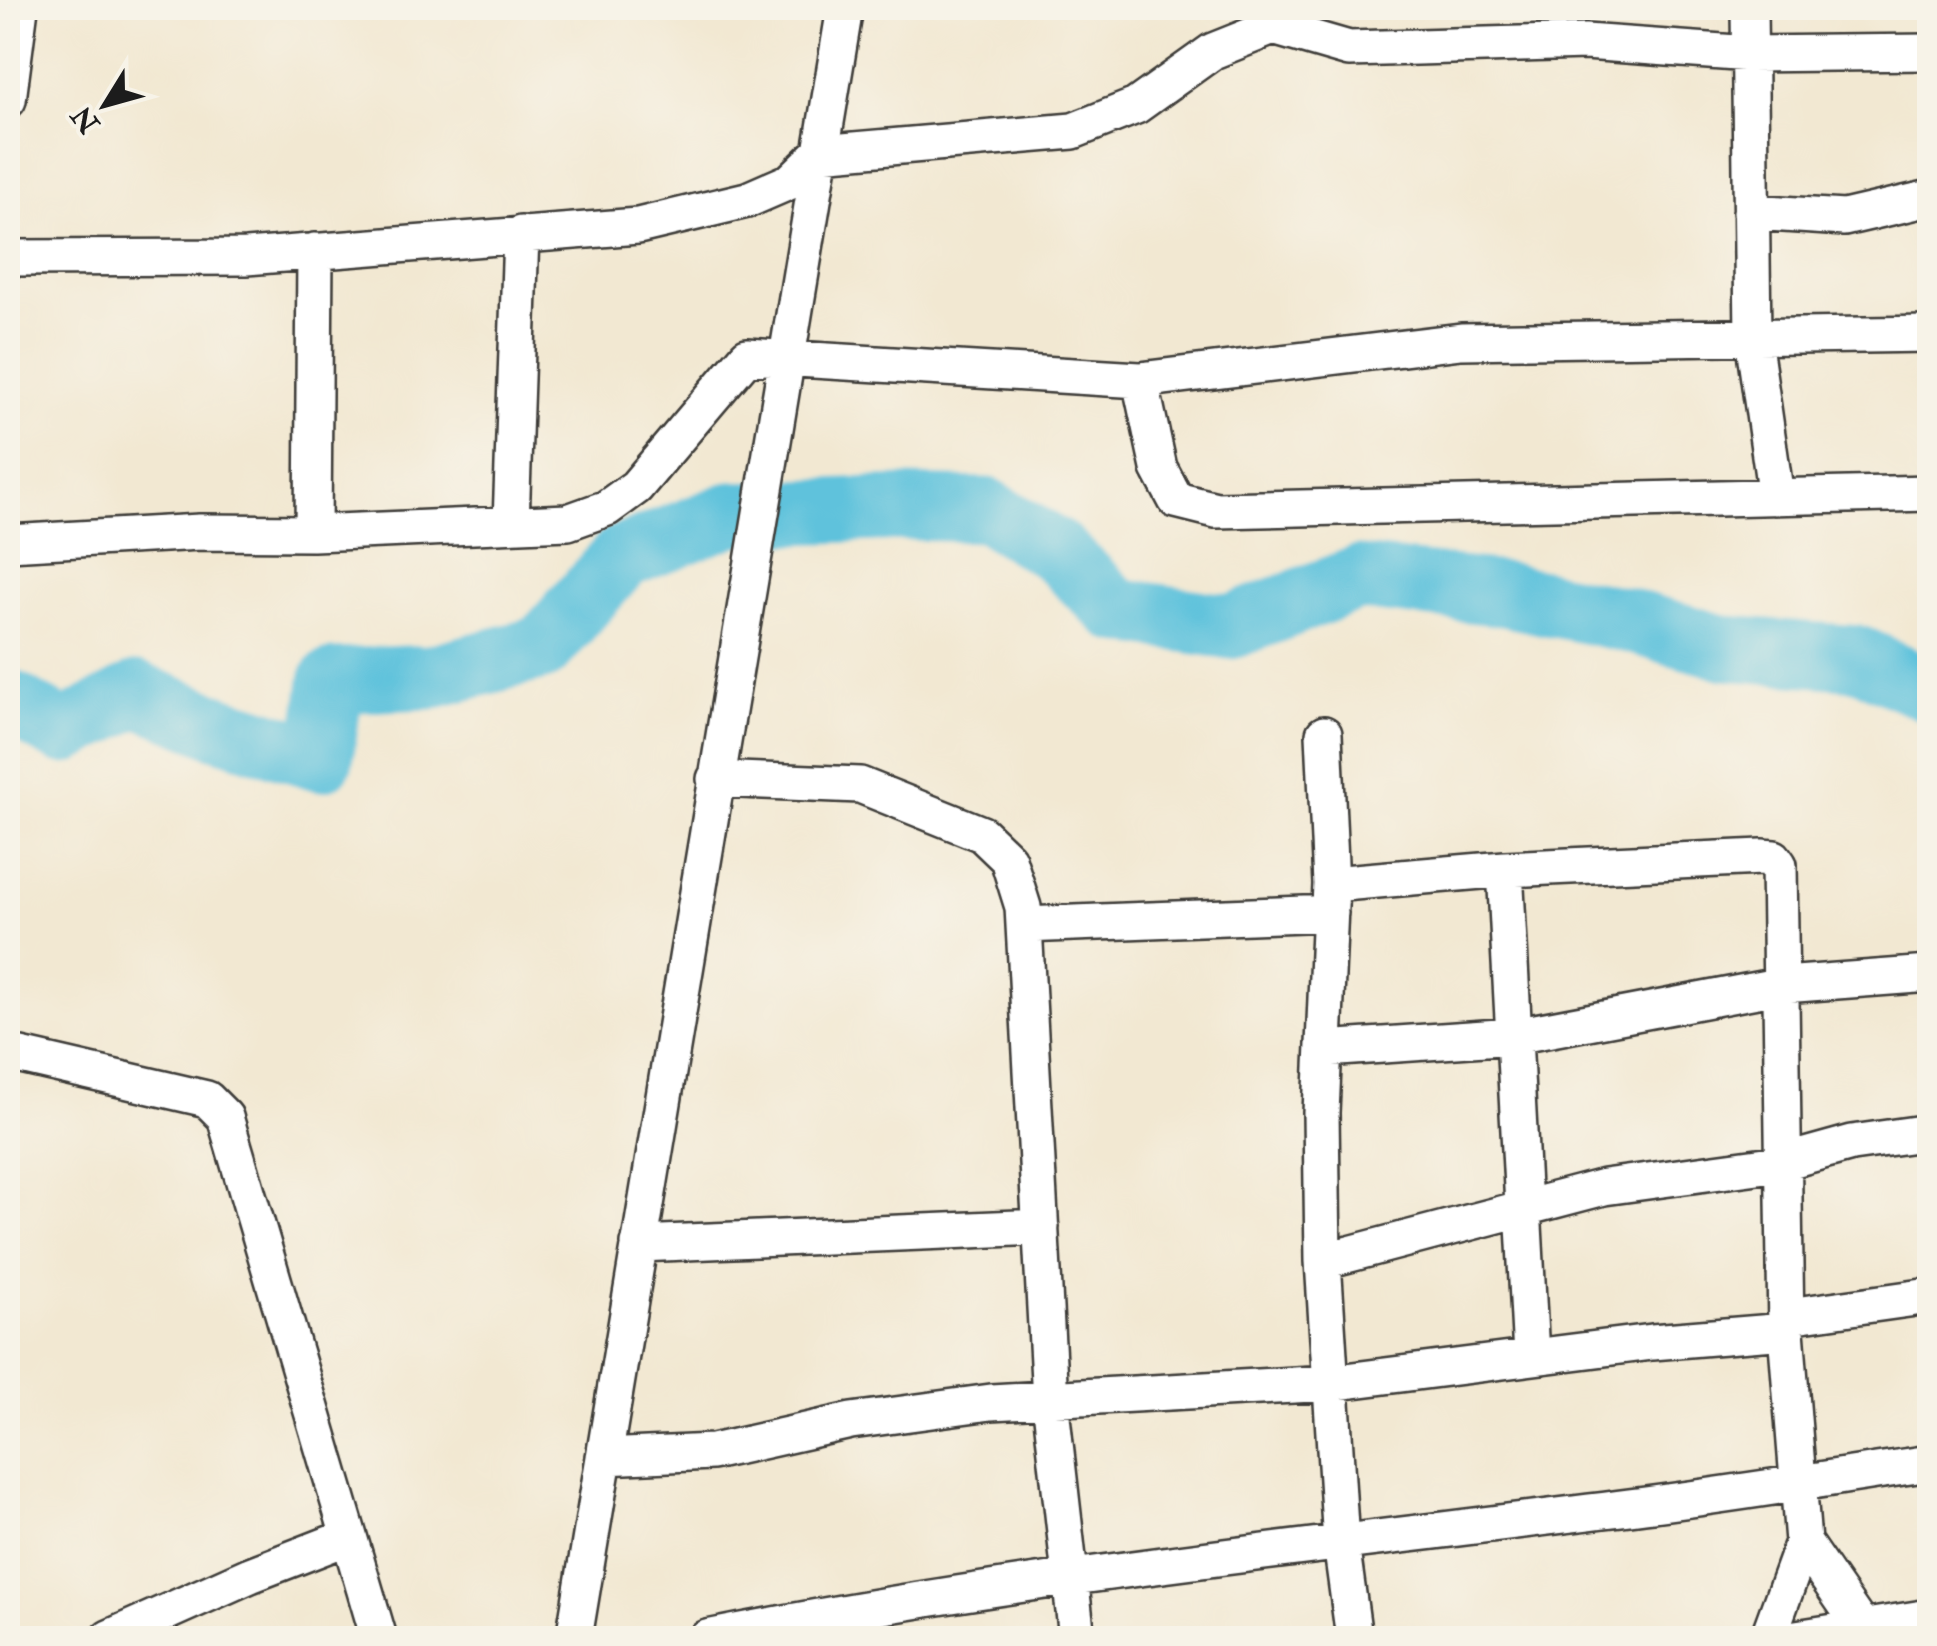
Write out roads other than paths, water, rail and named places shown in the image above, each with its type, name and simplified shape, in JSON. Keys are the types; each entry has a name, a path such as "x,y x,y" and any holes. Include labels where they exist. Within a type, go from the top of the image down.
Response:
{"street":[{"path":"8,100 20,8"},
{"path":"574,1638 845,8"},
{"path":"1749,8 1753,338 1776,497"},
{"path":"8,258 246,256 638,226 747,200 791,181 820,153 1072,131 1136,106 1213,51 1274,27 1350,49 1585,42 1750,54 1930,52"},
{"path":"1752,212 1844,218 1930,198"},
{"path":"511,523 520,234"},
{"path":"313,533 315,251"},
{"path":"8,543 200,532 313,533 568,522 607,508 636,486 748,356 1140,380 1461,341 1930,334"},
{"path":"1140,380 1159,468 1176,500 1216,510 1930,492"},
{"path":"1324,734 1330,898 1323,1260 1341,1542 1354,1638"},
{"path":"715,780 860,785 982,834 1008,859 1018,879 1024,926 1050,1399 1077,1638"},
{"path":"1024,926 1330,898 1505,870 1774,858 1780,870 1783,984 1780,1163 1803,1542 1768,1638"},
{"path":"1505,870 1532,1356"},
{"path":"1325,1049 1514,1036 1783,984 1930,974"},
{"path":"8,1053 207,1099 225,1117 378,1638"},
{"path":"1323,1260 1604,1187 1780,1163 1852,1144 1930,1132"},
{"path":"639,1244 1041,1227"},
{"path":"604,1457 712,1452 851,1421 1050,1399 1330,1382 1787,1324 1930,1296"},
{"path":"707,1638 832,1613 1071,1576 1930,1463"},
{"path":"109,1638 250,1575 348,1538"},
{"path":"1803,1542 1862,1628"},
{"path":"1796,1638 1930,1616"}],"waterway":[{"path":"8,701 64,732 137,694 218,727 321,759 332,681 430,677 542,648 622,557 731,514 907,508 987,510 1057,552 1117,610 1231,627 1359,578 1504,594 1626,620 1726,648 1859,658 1930,690"}]}
